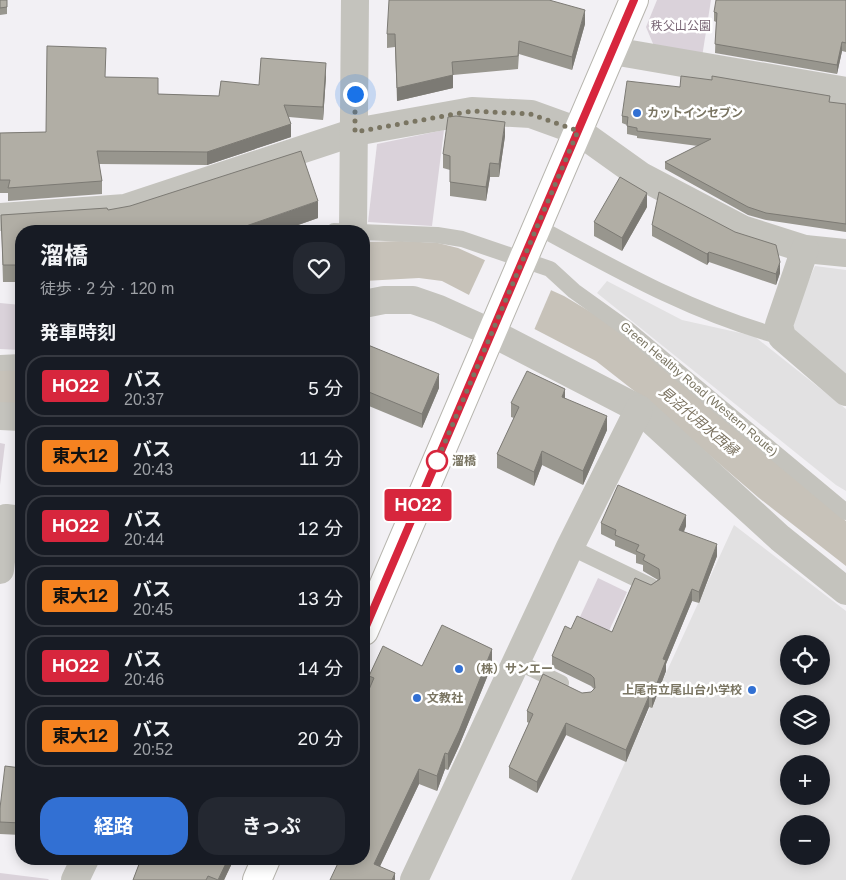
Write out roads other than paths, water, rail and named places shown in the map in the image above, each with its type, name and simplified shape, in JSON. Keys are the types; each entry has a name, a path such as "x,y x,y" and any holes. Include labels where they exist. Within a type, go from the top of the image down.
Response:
{"street":[{"path":"348,225 355,132 355,0"},
{"path":"370,617 634,0"},
{"path":"613,50 846,91"},
{"path":"0,216 125,208 355,132 472,111 530,114 578,131 641,176 742,229 805,250 846,254"},
{"path":"805,250 779,325 782,336 846,392"},
{"path":"370,303 384,300 413,300 495,326 639,410 780,538 846,591"},
{"path":"414,880 570,547 639,410"},
{"path":"0,416 15,417"},
{"path":"0,570 6,518 15,519"},
{"path":"75,880 82,865"},
{"path":"257,880 263,865"}],"lane":[{"path":"538,227 682,303 746,327 782,336"},
{"path":"370,232 436,235 462,239 496,250 522,264"},
{"name":"Green Healthy Road (Western Route)","path":"522,264 550,269 574,291 627,329 846,512"},
{"path":"0,362 15,362"},
{"path":"570,547 651,586"},
{"path":"516,661 577,691"}],"water":[{"name":"見沼代用水西縁","path":"370,242 438,243 458,248 564,296 609,323 846,521 846,566 759,498 642,397 596,361 442,281 419,278 370,281"},
{"path":"15,365 15,404 0,403 0,366"}],"place":[{"name":"カットインセブン","path":"637,113"},
{"name":"溜橋","path":"437,461"},
{"name":"（株）サンエー","path":"459,669"},
{"name":"上尾市立尾山台小学校","path":"752,690"},
{"name":"文教社","path":"417,698"}],"park label":[{"name":"秩父山公園","path":"681,26"}]}
